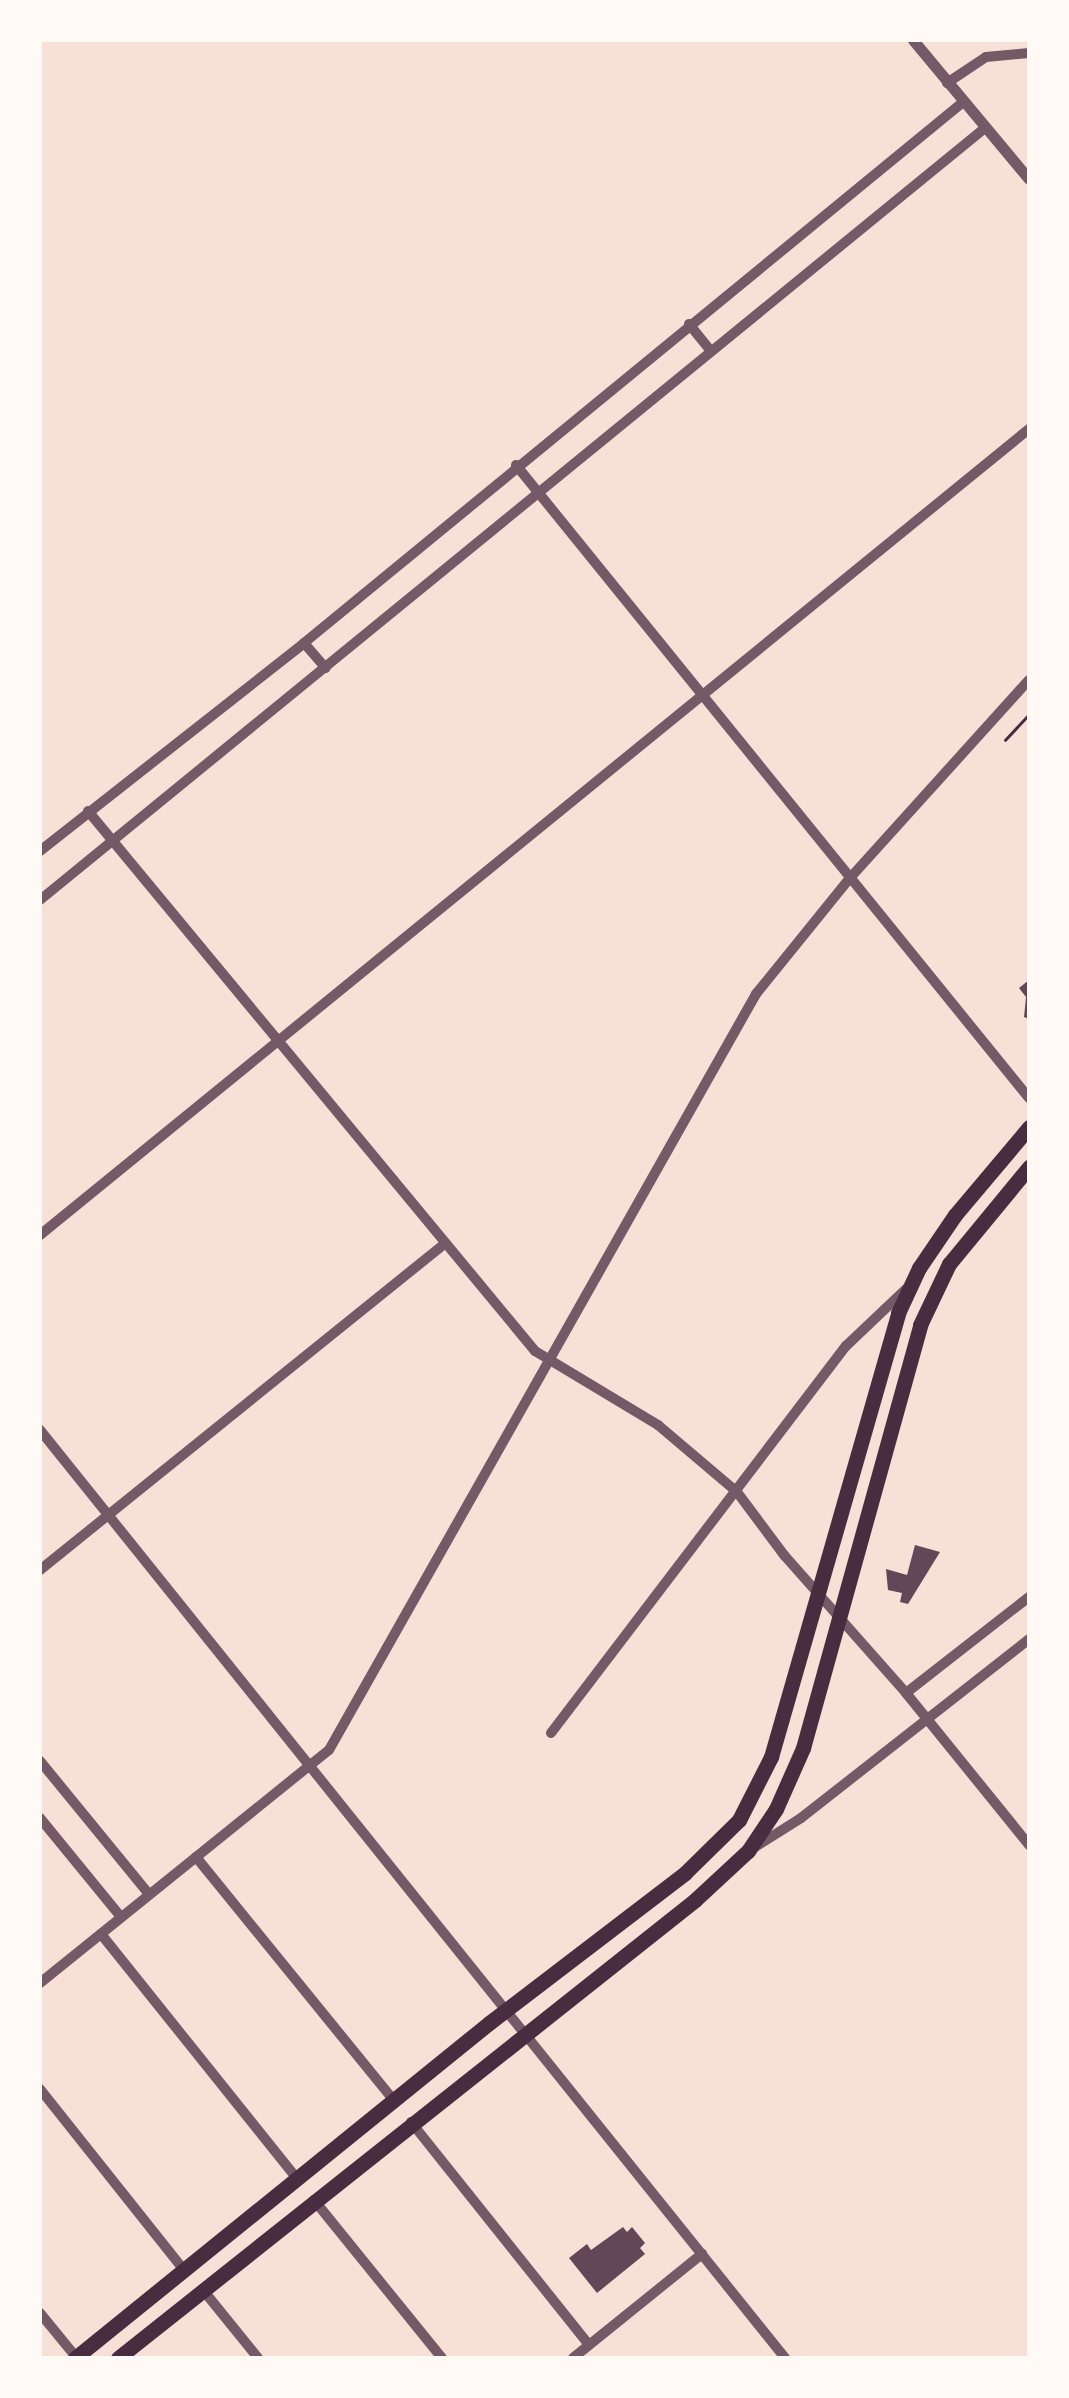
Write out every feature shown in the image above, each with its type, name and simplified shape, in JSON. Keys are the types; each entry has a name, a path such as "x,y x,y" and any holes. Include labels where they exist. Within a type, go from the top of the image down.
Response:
{"main road":[{"path":"76,2358 715,1847 739,1820 761,1782 887,1343 911,1285 954,1215 1029,1127"},
{"path":"118,2358 695,1900 748,1851 796,1768 926,1312 963,1244 1029,1166"}],"street":[{"path":"913,40 1029,179"},
{"path":"947,83 986,57 1029,53"},
{"path":"40,851 304,642 963,102"},
{"path":"40,900 984,128"},
{"path":"689,324 710,350"},
{"path":"40,1235 1029,429"},
{"path":"516,465 1029,1098"},
{"path":"304,642 326,668"},
{"path":"40,1983 330,1750 756,994 850,878 1029,680"},
{"path":"88,812 535,1352 658,1425 737,1492 1029,1845"},
{"path":"40,1570 443,1245"},
{"path":"551,1733 846,1346 911,1285"},
{"path":"40,1430 786,2358"},
{"path":"906,1693 1029,1597"},
{"path":"748,1851 800,1818 1029,1639"},
{"path":"40,1762 149,1894"},
{"path":"40,1818 121,1917"},
{"path":"196,1856 394,2101"},
{"path":"101,1934 298,2180"},
{"path":"40,2089 184,2270"},
{"path":"411,2122 589,2345"},
{"path":"314,2200 442,2358"},
{"path":"573,2358 702,2254"},
{"path":"203,2290 258,2358"},
{"path":"40,2313 76,2358"}],"path":[{"path":"1006,740 1029,714"}],"building":[{"path":"1029,980 1029,1019 1024,1017 1026,997 1019,988"},
{"path":"915,1545 940,1552 908,1604 900,1602 902,1593 888,1590 886,1569 907,1575"},
{"path":"623,2227 627,2232 632,2227 645,2243 640,2248 645,2254 597,2293 569,2258 587,2244 591,2250"}]}
